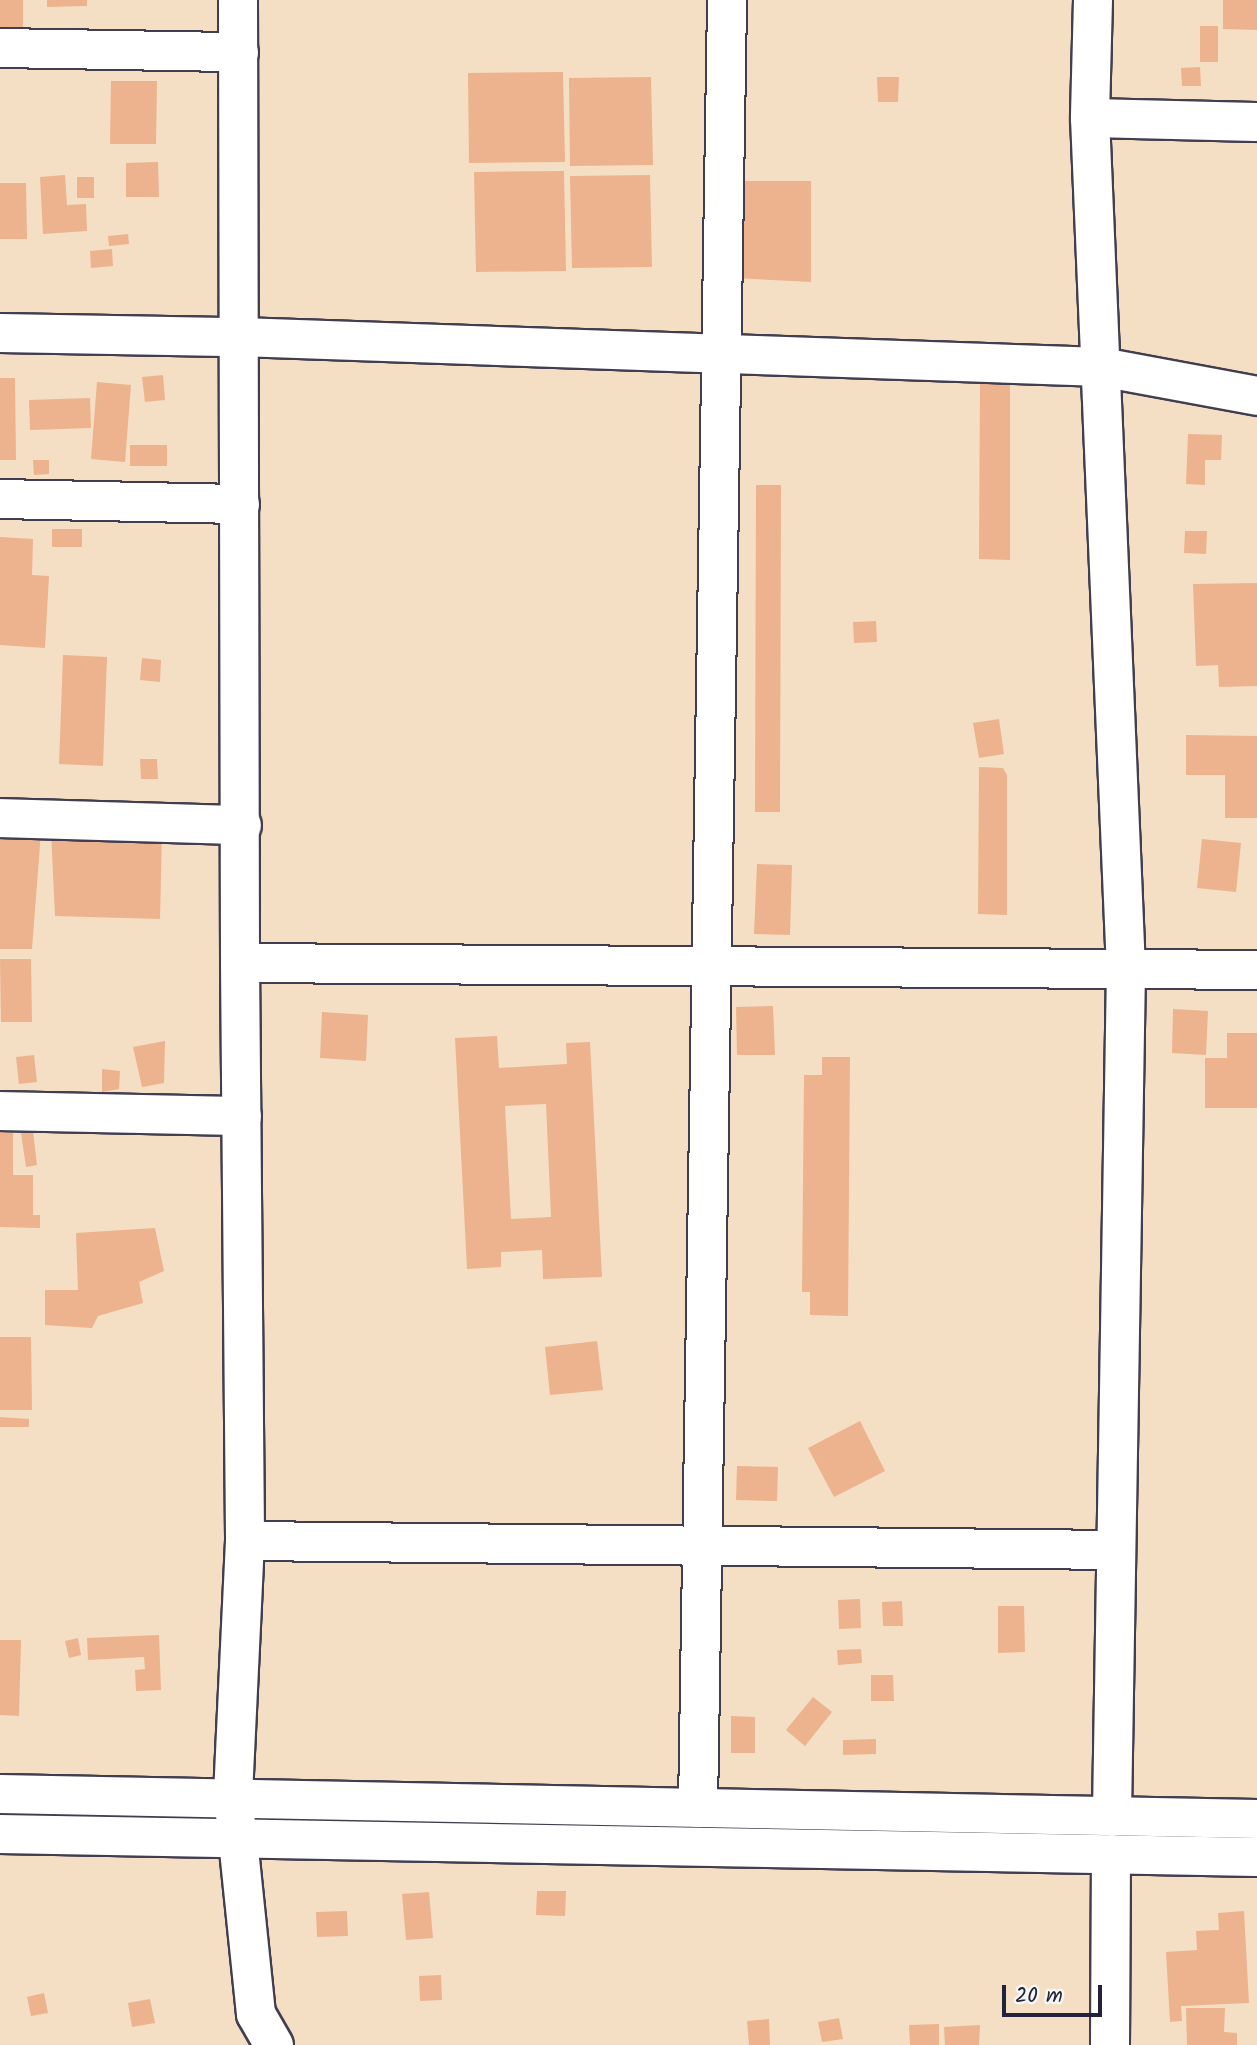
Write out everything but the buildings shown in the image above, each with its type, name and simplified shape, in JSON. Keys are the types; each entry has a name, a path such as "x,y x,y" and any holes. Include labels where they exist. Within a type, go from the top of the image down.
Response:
{"street":[{"path":"238,0 242,825 240,963 246,1541 233,1798 256,2014 274,2045"},
{"path":"698,1808 700,1546 727,0"},
{"path":"1093,0 1090,118 1126,969 1112,1817"},
{"path":"0,48 239,52"},
{"path":"1090,118 1257,122"},
{"path":"0,333 240,337 1101,367 1257,396"},
{"path":"0,499 240,504"},
{"path":"0,818 242,825"},
{"path":"240,963 1257,970"},
{"path":"0,1111 242,1116"},
{"path":"246,1541 1116,1550"},
{"path":"0,1794 1257,1819"},
{"path":"0,1834 1111,1857 1257,1857"},
{"path":"1110,2045 1111,1857"}]}
